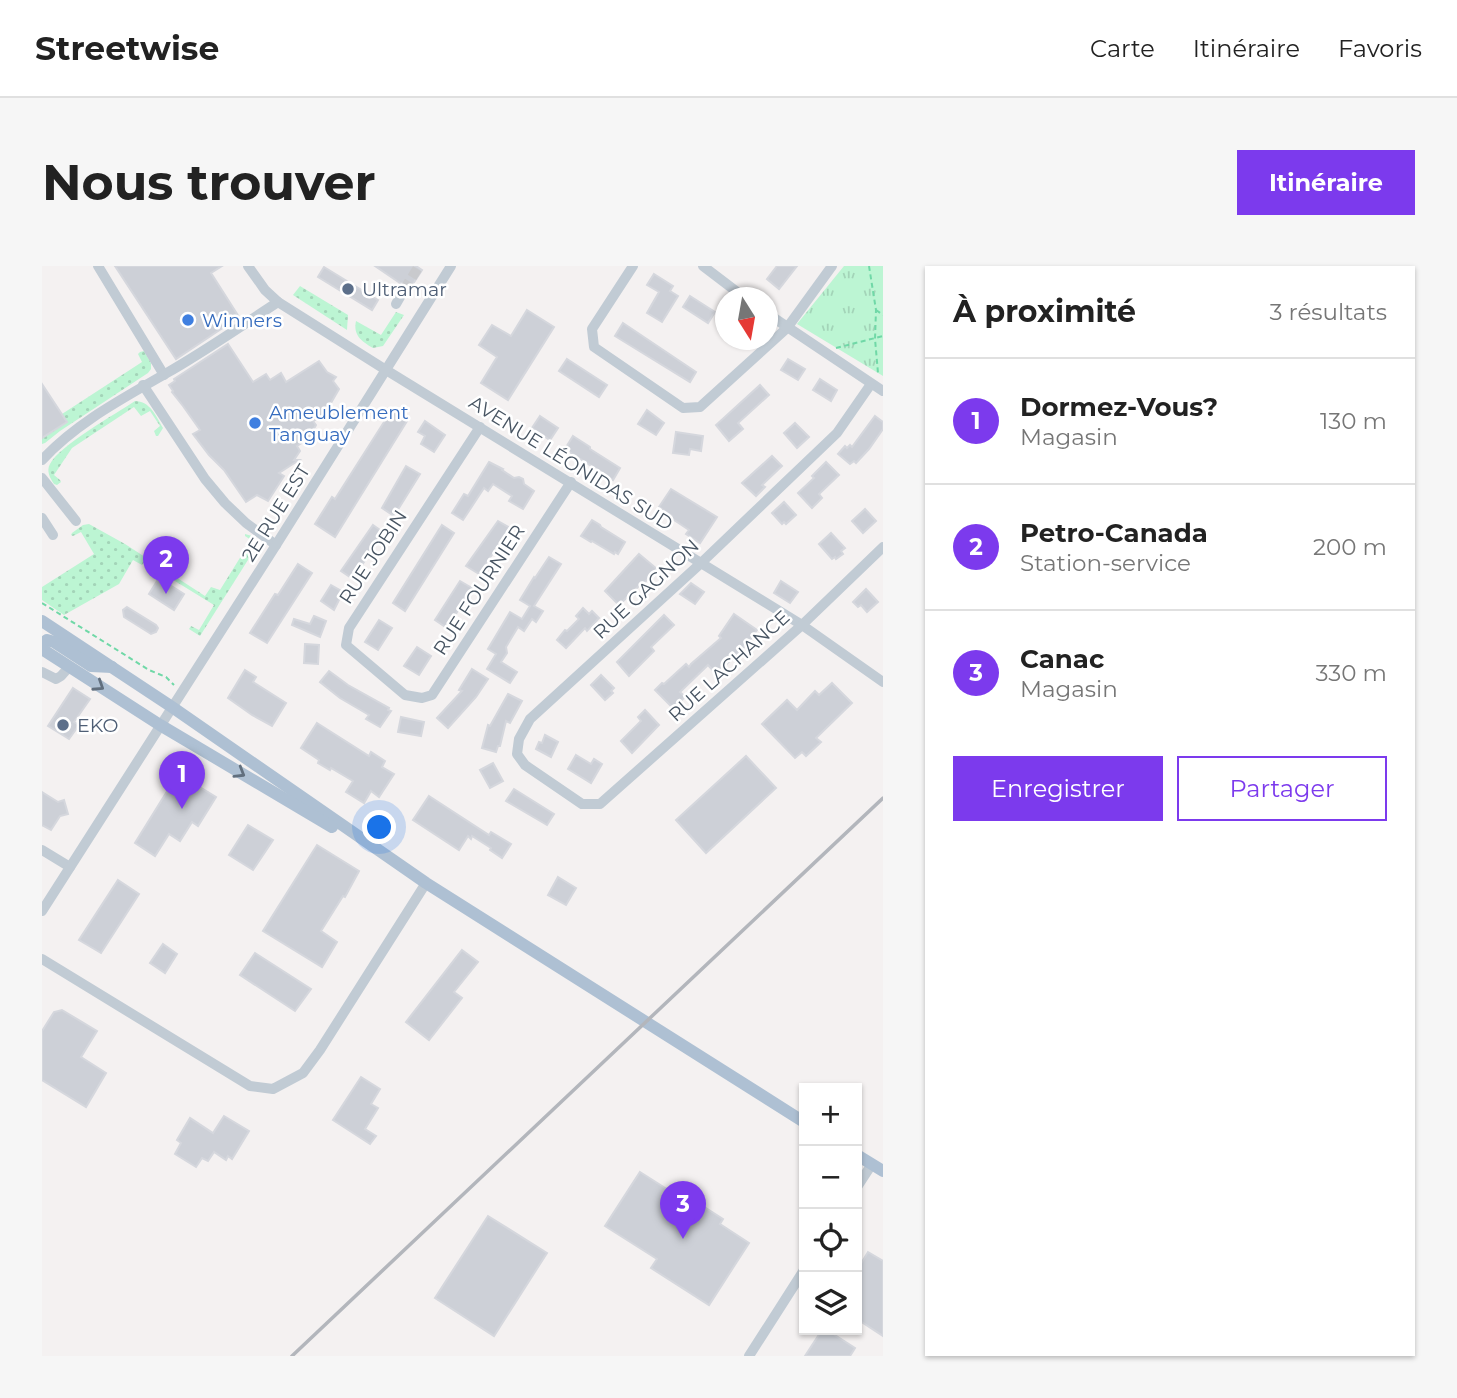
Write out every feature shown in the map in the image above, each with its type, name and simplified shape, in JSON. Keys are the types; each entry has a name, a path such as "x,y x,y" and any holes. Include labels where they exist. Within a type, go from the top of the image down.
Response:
{"main road":[{"path":"42,621 172,707 423,881"},
{"path":"42,644 47,640 54,642 91,666 112,667"},
{"path":"42,649 160,725 423,881 799,1119"},
{"path":"862,1158 877,1168"}],"street":[{"path":"98,266 164,375"},
{"name":"AVENUE LÉONIDAS SUD","path":"248,266 265,290 278,302 802,625 883,682"},
{"name":"2E RUE EST","path":"160,725 451,266"},
{"path":"633,266 592,329 594,348 683,408 700,407 787,328 832,266"},
{"path":"703,266 731,287"},
{"path":"396,304 404,290"},
{"path":"42,460 70,434 143,385 164,375 278,302"},
{"path":"778,321 878,388"},
{"path":"143,385 205,479 246,523 276,545"},
{"name":"RUE GAGNON","path":"592,805 582,804 525,765 517,754 519,739 530,719 700,564 837,433 878,388"},
{"name":"RUE JOBIN","path":"405,695 346,645 349,628 480,426"},
{"path":"42,478 76,521"},
{"name":"RUE FOURNIER","path":"405,695 422,698 432,695 571,482"},
{"path":"42,518 53,535"},
{"name":"RUE LACHANCE","path":"592,805 600,804 802,625 883,547"},
{"path":"42,672 56,679 69,667"},
{"path":"42,911 160,725"},
{"path":"42,850 70,867"},
{"path":"42,959 250,1086 273,1090 303,1073 311,1062 423,881"},
{"path":"862,1182 877,1168"},
{"path":"749,1356 803,1272"}],"path":[{"path":"869,266 876,310 878,388"},
{"path":"876,310 883,315"},
{"path":"822,351 883,336"},
{"path":"42,603 138,664 166,677 183,691"}],"green space":[{"path":"844,266 883,266 883,376 797,324"},
{"path":"300,286 348,315 347,330 293,295"},
{"path":"396,312 404,315 383,346 373,348 359,337 356,321 381,335"},
{"path":"144,351 151,363 148,373 42,444 42,438 66,423 62,414 142,362 138,354"},
{"path":"135,401 149,406 155,414 163,428 158,436 154,431 160,426 150,411 141,416 134,407 72,448 54,475 61,482 54,484 48,469 55,457 76,439"},
{"path":"89,524 205,596 211,587 220,590 251,540 245,534 252,536 258,544 200,636 189,629 191,626 199,630 214,605 144,562 142,565 133,560 119,584 64,615 42,600 42,587 94,554 81,532 71,535 83,525"}],"building":[{"path":"115,266 222,266 211,273 239,317 176,359"},
{"path":"375,266 416,266 422,270 411,287"},
{"path":"777,266 797,266 779,289 767,279"},
{"name":"Ultramar","path":"324,267 378,300 372,310 318,277"},
{"path":"654,274 673,286 670,291 678,296 662,322 647,313 659,292 647,285"},
{"path":"690,296 715,312 708,323 683,307"},
{"path":"527,310 554,327 508,400 481,383 497,357 479,345 492,325 511,336"},
{"path":"623,323 696,372 690,382 615,336"},
{"name":"Ameublement Tanguay","path":"228,344 253,382 266,374 270,380 281,373 286,382 319,361 327,372 336,377 333,381 339,389 324,415 313,421 316,425 308,439 297,446 300,451 294,460 299,460 279,473 284,476 268,501 257,495 246,502 224,470 193,434 200,430 169,385"},
{"path":"567,359 607,385 599,397 559,371"},
{"path":"788,359 805,369 798,380 781,370"},
{"path":"820,379 837,390 831,401 813,390"},
{"path":"42,384 67,422 42,438"},
{"path":"760,385 769,395 738,423 743,429 729,441 716,425"},
{"path":"647,410 664,423 656,435 638,424"},
{"path":"391,411 407,421 335,537 315,524 332,497 335,499"},
{"path":"540,416 558,428 550,440 532,428"},
{"path":"875,416 883,422 883,429 856,463 854,461 850,464 838,454 845,446 852,447"},
{"path":"425,421 445,435 434,452 421,444 425,436 418,432"},
{"path":"795,423 809,437 797,448 784,433"},
{"path":"676,432 703,436 701,451 690,449 689,455 673,453"},
{"path":"573,436 620,468 613,480 565,449"},
{"path":"772,456 782,466 762,485 765,487 756,496 742,483"},
{"path":"489,462 514,478 523,479 524,484 534,491 523,509 509,501 512,496 493,484 488,491 484,488 463,520 452,513 464,494 468,496"},
{"path":"826,462 839,475 819,494 822,498 812,508 798,493"},
{"path":"406,466 420,474 394,516 382,508"},
{"path":"671,489 717,517 700,543 686,534 689,530 659,507"},
{"path":"784,502 796,515 786,524 782,524 772,513"},
{"path":"865,509 876,521 863,533 852,521"},
{"path":"592,520 625,542 618,554 581,536"},
{"path":"498,521 510,528 479,574 466,566"},
{"path":"373,525 383,532 353,579 341,571"},
{"path":"442,525 454,533 405,611 393,603"},
{"path":"831,533 845,548 841,551 843,554 836,559 832,559 819,544"},
{"path":"639,554 657,569 619,605 605,591"},
{"path":"549,557 561,564 534,606 543,611 536,622 532,619 524,631 518,627 501,662 517,672 510,683 487,669 496,654 488,649 510,612 522,619 530,606 520,600"},
{"path":"298,564 312,573 267,643 250,633"},
{"path":"159,578 184,594 174,610 149,594"},
{"path":"460,581 472,588 447,628 435,620"},
{"path":"781,581 798,592 790,603 774,593"},
{"path":"691,583 704,592 695,604 680,594"},
{"path":"331,585 343,592 334,610 321,601"},
{"path":"866,589 878,602 867,612 861,605 858,607 853,602"},
{"path":"127,607 156,625 156,632 151,634 124,617 123,610"},
{"path":"583,608 589,614 592,611 599,618 566,648 557,640 579,619 576,616"},
{"path":"734,614 757,630 745,647 716,674 708,665 680,692 685,697 673,708 655,690 686,664 689,667 721,638 719,636"},
{"path":"664,615 674,625 651,647 654,651 629,676 617,662"},
{"path":"314,616 326,621 320,637 292,625 294,619 310,624"},
{"path":"379,620 392,628 378,650 365,642"},
{"path":"305,644 319,645 318,664 304,663"},
{"path":"417,647 431,656 419,675 404,666"},
{"path":"472,669 488,679 448,728 437,718 462,691 459,690"},
{"path":"245,670 256,677 253,682 286,703 272,726 228,698"},
{"path":"329,671 389,708 391,711 380,727 366,719 369,715 320,682"},
{"path":"601,675 614,688 611,691 613,693 605,700 591,685"},
{"path":"832,683 852,703 816,738 821,742 806,756 802,752 795,758 762,724 787,700 797,710 815,691 819,695"},
{"path":"73,688 90,699 74,722 79,725 69,739 48,726"},
{"path":"508,694 522,701 510,723 506,721 496,752 482,748 488,725 490,726"},
{"path":"645,710 659,725 632,753 621,741 641,721 638,717"},
{"path":"401,717 424,722 421,736 398,732"},
{"path":"317,723 369,756 371,752 385,761 382,767 394,774 379,797 371,791 364,803 346,792 353,781 318,763 319,760 301,748"},
{"path":"545,735 558,742 551,757 536,749"},
{"path":"576,755 591,764 594,759 602,764 591,783 568,769"},
{"path":"746,756 776,788 706,853 676,820"},
{"path":"493,763 503,781 490,788 480,770"},
{"path":"182,776 216,797 198,826 192,822 180,841 169,834 155,856 135,843 176,777"},
{"path":"514,789 554,814 547,825 506,801"},
{"path":"42,792 58,802 64,800 68,814 60,816 51,830 42,825"},
{"path":"429,796 489,835 491,832 511,844 502,858 472,836 471,839 468,836 459,850 413,820"},
{"path":"248,825 273,840 253,870 229,855"},
{"path":"317,845 359,871 321,931 337,942 322,967 263,931"},
{"path":"558,877 576,888 566,905 548,895"},
{"path":"118,880 139,894 101,953 79,940"},
{"path":"163,944 177,954 165,973 150,963"},
{"path":"462,950 478,962 454,992 462,998 429,1040 406,1022"},
{"path":"255,953 311,989 295,1011 240,975"},
{"path":"62,1010 97,1031 81,1057 106,1073 86,1107 42,1080 42,1031 54,1012"},
{"path":"361,1077 380,1089 371,1104 378,1108 365,1129 376,1136 370,1144 333,1120"},
{"path":"224,1116 249,1131 232,1159 228,1156 226,1160 214,1152 208,1161 202,1158 196,1167 175,1154 181,1143 177,1140 190,1118 213,1133"},
{"path":"640,1172 692,1205 695,1201 723,1219 720,1224 749,1243 709,1305 651,1268 657,1259 605,1226"},
{"path":"488,1216 547,1253 494,1336 435,1298"},
{"path":"868,1252 883,1261 883,1336 862,1322 862,1262"},
{"path":"819,1335 835,1335 855,1348 850,1356 805,1356"}],"tunnel":[{"path":"404,290 419,266"}],"railway":[{"path":"292,1356 883,798"}],"place":[{"name":"Ultramar","path":"348,289"},
{"name":"Winners","path":"188,320"},
{"name":"Ameublement Tanguay","path":"255,423"},
{"name":"Petro-Canada","path":"166,594"},
{"name":"EKO","path":"63,725"},
{"name":"Dormez-Vous?","path":"182,809"},
{"name":"Canac","path":"683,1239"}]}
